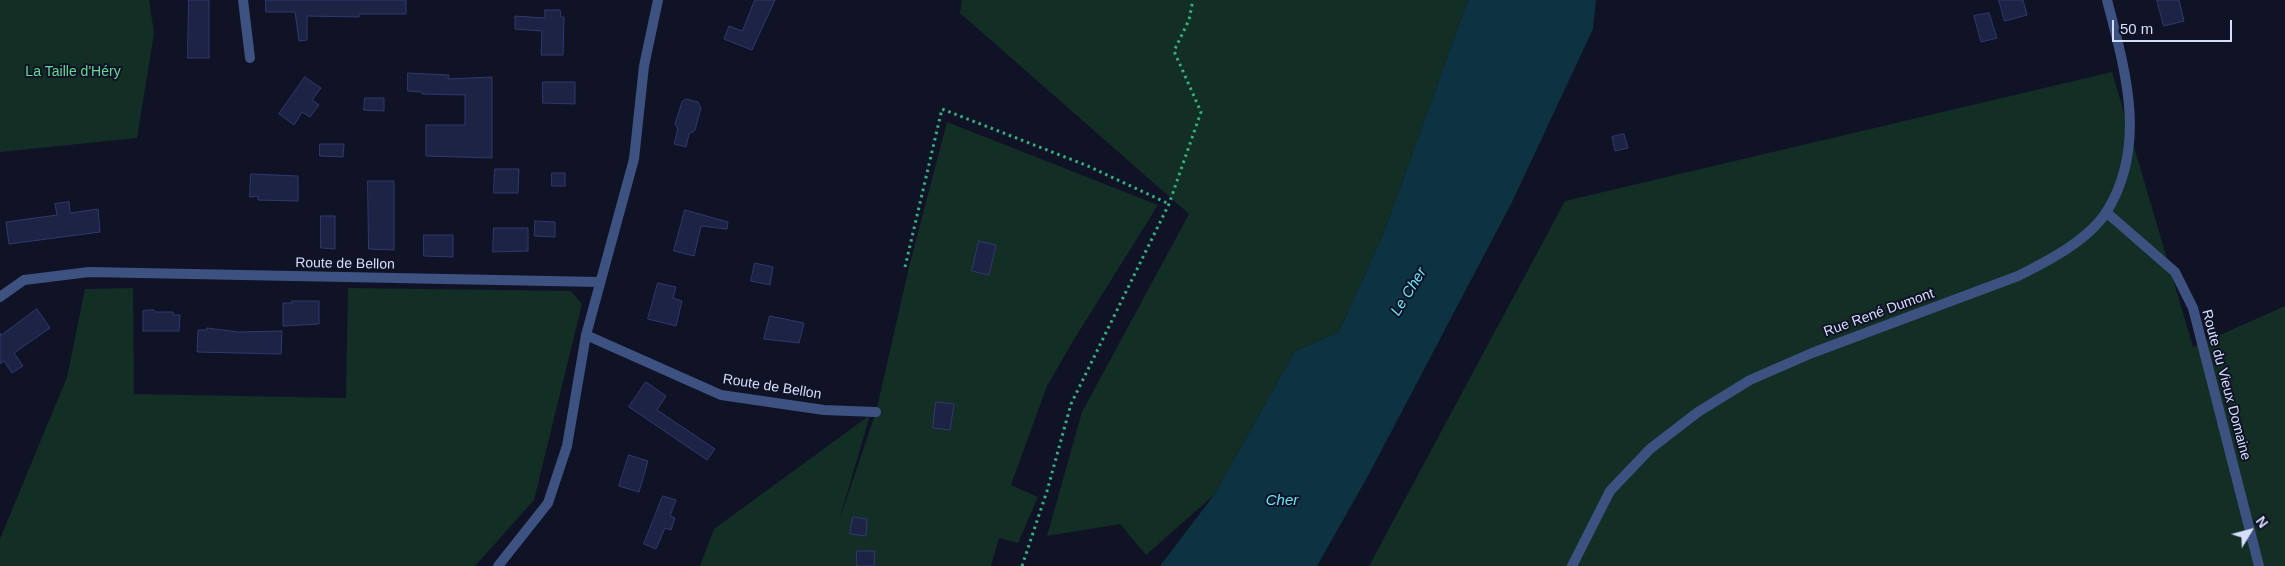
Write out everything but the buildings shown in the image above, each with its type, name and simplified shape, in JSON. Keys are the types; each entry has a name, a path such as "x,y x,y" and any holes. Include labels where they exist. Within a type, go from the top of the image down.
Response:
{"street":[{"path":"243,0 250,58"},
{"path":"498,566 548,503 567,446 586,335 634,159 644,66 658,0"},
{"name":"Rue René Dumont","path":"1572,566 1610,491 1650,449 1698,412 1750,380 1812,353 2018,276 2050,260 2080,240 2106,212 2119,187 2128,157 2131,107 2124,63 2107,0"},
{"name":"Route du Vieux Domaine","path":"2106,212 2174,272 2192,308 2259,566"},
{"name":"Route de Bellon","path":"0,296 24,280 89,272 599,282"},
{"name":"Route de Bellon","path":"586,335 722,395 824,410 876,412"}],"path":[{"path":"1022,566 1047,492 1071,404 1169,204 1201,112 1174,51 1189,20 1193,0"},
{"path":"906,266 942,109 1088,166 1169,204"}],"green space":[{"name":"La Taille d'Héry","path":"0,0 149,0 154,33 137,138 0,152"},
{"path":"962,0 1468,0 1384,232 1339,332 1295,351 1214,495 1146,555 1120,524 1047,536 1082,412 1189,214 960,13"},
{"path":"2112,72 2193,347 2285,306 2285,566 1369,566 1565,201"},
{"path":"947,122 1158,205 1047,386 1011,485 1038,497 1018,543 999,538 991,566 700,566 714,529 870,415 839,521 876,412 909,267"},
{"path":"133,288 134,394 346,398 348,288 571,291 582,304 534,500 475,566 0,566 0,539 67,377 85,289"}],"water":[{"name":"Cher","path":"1468,0 1596,0 1593,29 1512,202 1369,474 1317,566 1160,566 1214,495 1295,351 1339,332 1384,232"}],"water label":[{"name":"Le Cher","path":"1409,292"}]}
